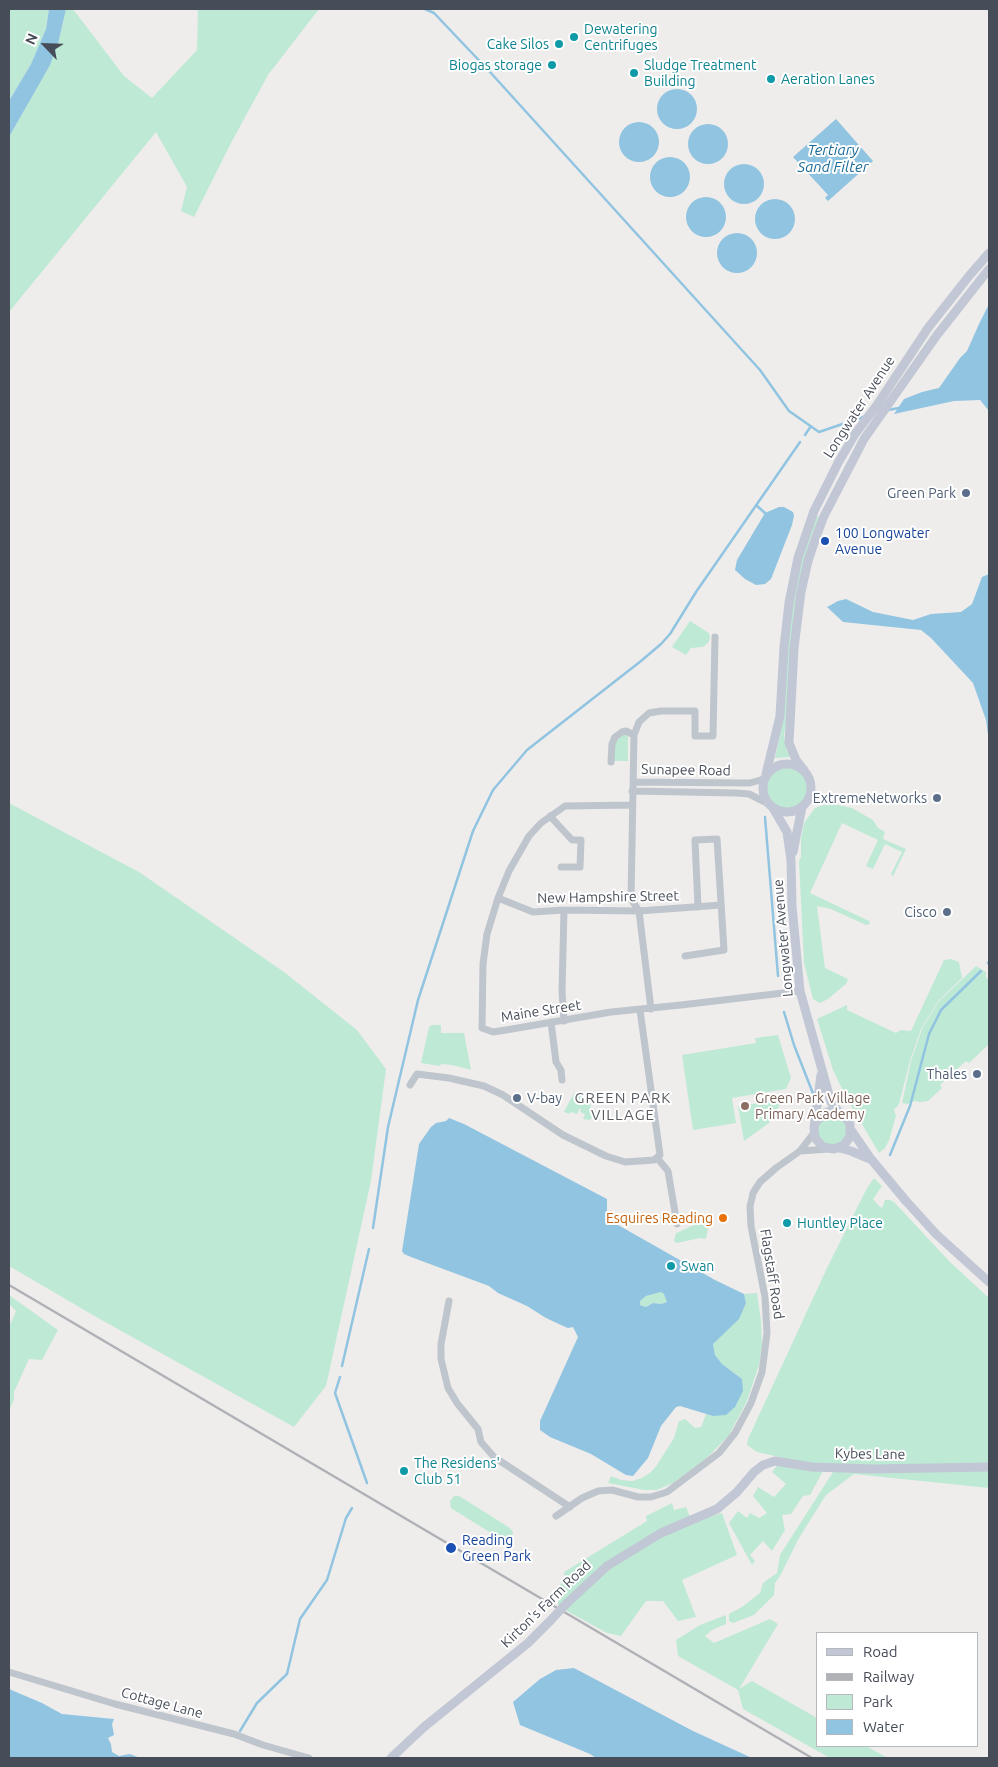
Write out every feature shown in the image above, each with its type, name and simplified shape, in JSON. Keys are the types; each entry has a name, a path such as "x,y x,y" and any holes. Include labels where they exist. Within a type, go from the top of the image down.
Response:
{"street":[{"name":"Longwater Avenue","path":"765,776 780,716 785,632 798,558 814,511 855,434 928,328 989,253"},
{"name":"Longwater Avenue","path":"804,770 796,760 789,743 794,648 801,592 808,561 824,516 860,446 937,335 989,269"},
{"path":"633,782 634,735 639,722 649,713 695,711 694,736 713,736 715,636"},
{"path":"611,762 612,744 615,737 626,731 634,735"},
{"path":"786,763 796,765 804,770 810,779 811,791 807,802 794,811 786,812 770,805 763,791 765,776 776,766 786,763"},
{"name":"Sunapee Road","path":"765,776 750,783 633,782 632,791 748,794 770,805"},
{"path":"632,791 630,899 639,911 651,1009"},
{"name":"Maine Street","path":"632,805 565,806 550,816 529,836 518,853 498,898 487,934 483,964 482,1028 493,1032 611,1012 651,1009 800,990"},
{"name":"Longwater Avenue","path":"770,805 787,832 791,860 793,914 800,990 821,1071 831,1102 839,1112"},
{"name":"Longwater Avenue","path":"791,860 802,807"},
{"path":"550,816 572,840 581,840 580,867 561,867"},
{"path":"685,956 724,950 718,839 695,840 698,907"},
{"name":"New Hampshire Street","path":"498,898 532,912 564,910 639,911 721,905"},
{"path":"564,910 562,991 564,1021"},
{"path":"640,1010 660,1155 658,1159"},
{"path":"551,1022 556,1062 561,1070 562,1080"},
{"name":"Longwater Avenue","path":"815,1123 821,1071"},
{"path":"410,1085 417,1074 449,1078 484,1086 503,1094 563,1135 606,1156 630,1162 658,1159"},
{"path":"829,1149 819,1143 814,1133 815,1123 823,1114 830,1111 839,1112 848,1120 851,1130 871,1160 906,1201 936,1234 989,1282"},
{"path":"839,1148 848,1142 851,1130"},
{"name":"Flagstaff Road","path":"556,1516 590,1493 598,1491 609,1490 638,1497 651,1497 667,1492 719,1453 735,1434 751,1403 762,1372 767,1333 765,1297 751,1226 750,1206 753,1193 760,1182 800,1151 814,1133"},
{"path":"800,1151 839,1148 871,1160"},
{"path":"658,1159 668,1171 677,1224"},
{"path":"449,1301 441,1344 441,1359 448,1388 457,1403 478,1429 481,1442 494,1457 570,1506"},
{"name":"Kybes Lane","path":"754,1472 763,1465 775,1461 812,1467 873,1469 989,1467"},
{"name":"Kirton's Farm Road","path":"391,1758 424,1727 528,1643 607,1566 661,1533 717,1509 754,1472"},
{"name":"Cottage Lane","path":"9,1672 115,1704 234,1734 263,1745 309,1758"}],"green space":[{"path":"9,9 49,9 46,29 31,64 9,101"},
{"path":"66,9 73,9 124,76 152,98 197,50 198,9 319,9 268,75 194,217 181,211 187,187 156,132 9,312 9,137 50,64 58,44"},
{"path":"814,515 819,517 810,540 784,736 787,751 791,757 775,758 784,717 786,642 795,582"},
{"path":"690,621 709,633 710,638 703,647 691,648 686,655 672,647"},
{"path":"628,733 628,761 613,761 616,738"},
{"path":"787,768 801,774 807,788 801,802 787,808 773,802 767,788 773,774"},
{"path":"9,803 139,872 284,972 357,1030 386,1069 371,1181 326,1386 294,1427 98,1318 9,1266"},
{"path":"829,803 852,808 873,820 878,828 885,832 883,838 885,840 906,849 893,876 891,874 902,852 885,844 873,869 866,866 878,840 842,823 810,893 869,921 870,924 866,925 831,909 817,906 825,968 848,979 846,984 820,1003 813,999 804,963 799,861 804,823 815,808"},
{"path":"951,959 959,962 962,978 938,1001 921,1029 910,1061 899,1104 894,1110 896,1116 889,1140 885,1148 879,1153 846,1097 833,1070 817,1019 847,1005 847,1010 896,1033 901,1030 911,1031 944,960"},
{"path":"976,966 986,972 986,977 989,980 989,1044 969,1063 966,1061 940,1085 942,1088 928,1101 902,1103 911,1061 922,1029 938,1002"},
{"path":"441,1025 441,1033 464,1033 471,1070 452,1065 441,1064 440,1066 421,1063 429,1027"},
{"path":"778,1035 791,1078 786,1089 732,1098 736,1123 693,1130 682,1055 756,1043 755,1038"},
{"path":"589,1091 591,1110 599,1113 597,1120 591,1118 590,1120 583,1119 585,1114 580,1112 580,1108 577,1114 564,1112 574,1093"},
{"path":"782,1101 769,1123 744,1141 738,1106"},
{"path":"832,1115 838,1116 846,1124 846,1136 838,1144 832,1145 826,1144 818,1136 817,1130 818,1124 826,1116"},
{"path":"874,1178 882,1186 873,1199 879,1206 882,1208 885,1200 894,1202 950,1262 989,1298 989,1488 854,1474 826,1495 799,1538 775,1583 774,1595 754,1615 733,1623 729,1621 729,1614 760,1593 763,1583 777,1573 780,1555 833,1472 823,1471 810,1495 803,1496 791,1514 782,1515 785,1530 772,1551 763,1541 750,1555 755,1561 752,1565 729,1523 738,1511 747,1518 750,1513 759,1518 767,1513 753,1496 758,1487 774,1497 786,1484 772,1472 779,1463 810,1464 757,1452 747,1445 748,1439 827,1268 867,1188"},
{"path":"709,1223 706,1239 700,1238 677,1243 674,1241 676,1233 694,1225"},
{"path":"664,1293 668,1302 661,1304 653,1303 646,1307 640,1305 639,1301 646,1296"},
{"path":"757,1293 762,1344 759,1365 747,1401 729,1435 698,1465 673,1483 657,1490 644,1490 608,1483 611,1476 621,1480 632,1481 642,1478 651,1472 674,1438 679,1421 685,1419 695,1428 701,1427 706,1414 713,1416 742,1379 722,1364 715,1355 713,1344 746,1303 744,1294"},
{"path":"9,1295 58,1330 42,1360 29,1359 14,1392 14,1399 9,1411 9,1327 16,1311 9,1304"},
{"path":"454,1496 459,1496 510,1528 513,1532 512,1538 508,1541 502,1540 451,1508 450,1501"},
{"path":"672,1503 674,1510 686,1507 692,1522 722,1513 737,1555 682,1580 696,1617 678,1621 663,1601 646,1601 621,1636 607,1633 558,1606 558,1587 565,1579 564,1572 647,1521 646,1516"},
{"path":"726,1615 726,1624 712,1630 705,1636 714,1643 770,1619 778,1624 739,1689 752,1681 816,1717 816,1747 868,1747 888,1758 830,1758 743,1709 738,1690 678,1656 676,1640 700,1625"}],"water":[{"path":"49,9 66,9 58,44 50,65 9,137 9,101 31,64 46,29"},
{"path":"681,89 688,92 694,98 697,109 696,117 688,126 681,129 673,129 666,126 658,117 657,105 660,98 669,90"},
{"name":"Tertiary Sand Filter","path":"836,119 873,161 828,201 825,198 828,195 793,157"},
{"path":"643,122 650,125 656,131 659,142 658,150 650,159 643,162 635,162 628,159 620,150 619,138 622,131 631,123"},
{"path":"712,124 719,127 725,133 728,144 727,152 719,161 712,164 704,164 697,161 689,152 688,140 691,133 700,125"},
{"path":"674,157 681,160 687,166 690,177 689,185 681,194 674,197 666,197 659,194 651,185 650,173 653,166 662,158"},
{"path":"748,164 755,167 761,173 764,184 763,192 755,201 748,204 740,204 733,201 725,192 724,180 727,173 736,165"},
{"path":"710,197 717,200 723,206 726,217 725,225 717,234 710,237 702,237 695,234 687,225 686,213 689,206 698,198"},
{"path":"779,199 786,202 792,208 795,219 794,227 786,236 779,239 771,239 764,236 756,227 755,215 758,208 767,200"},
{"path":"741,233 748,236 754,242 757,253 756,261 748,270 741,273 733,273 726,270 718,261 717,249 720,242 729,234"},
{"path":"989,304 989,411 980,400 954,401 894,414 904,399 939,388 967,351"},
{"path":"779,507 784,507 793,512 792,525 771,579 765,584 756,585 745,579 735,570 737,560 765,513"},
{"path":"989,574 989,742 986,720 973,683 931,638 921,630 843,622 827,607 846,599 873,612 913,620 931,614 961,612 972,604 982,577"},
{"path":"449,1118 464,1124 607,1199 607,1213 611,1221 715,1280 744,1294 746,1303 739,1319 713,1344 715,1355 722,1364 742,1379 743,1391 735,1407 726,1415 713,1416 680,1406 676,1407 661,1426 648,1458 633,1476 626,1475 591,1454 550,1437 540,1430 540,1421 578,1337 573,1327 568,1328 546,1318 527,1306 498,1293 489,1286 411,1257 402,1251 419,1144 431,1127 436,1123 446,1121","holes":["661,1292 664,1294 667,1302 661,1304 653,1303 646,1307 640,1305 640,1301 646,1296"]},
{"path":"574,1668 693,1731 752,1758 596,1758 520,1725 513,1702 540,1679 556,1670"},
{"path":"9,1689 62,1714 114,1719 112,1724 114,1735 108,1738 112,1752 119,1756 130,1754 140,1758 9,1758"}],"waterway":[{"path":"425,9 434,13 490,72 760,370 789,411 819,432 866,416"},
{"path":"888,410 899,408"},
{"path":"805,435 811,426"},
{"path":"373,1228 388,1127 418,1000 473,831 493,790 527,750 641,661 670,634 696,592 800,442"},
{"path":"756,505 765,513"},
{"path":"765,817 778,976"},
{"path":"890,1155 910,1106 929,1034 941,1010 981,971"},
{"path":"784,1012 794,1045 814,1096"},
{"path":"342,1366 369,1249"},
{"path":"340,1377 335,1393 367,1483"},
{"path":"240,1731 257,1703 287,1674 300,1619 327,1580 346,1518 352,1508"}],"railway":[{"path":"9,1285 812,1758"}],"place":[{"name":"Dewatering Centrifuges","path":"574,37"},
{"name":"Cake Silos","path":"559,44"},
{"name":"Biogas storage","path":"552,65"},
{"name":"Sludge Treatment Building","path":"634,73"},
{"name":"Aeration Lanes","path":"771,79"},
{"name":"Green Park","path":"966,493"},
{"name":"100 Longwater Avenue","path":"825,541"},
{"name":"ExtremeNetworks","path":"937,798"},
{"name":"Cisco","path":"947,912"},
{"name":"Thales","path":"977,1074"},
{"name":"V-bay","path":"517,1098"},
{"name":"Green Park Village Primary Academy","path":"745,1106"},
{"name":"Esquires Reading","path":"723,1218"},
{"name":"Huntley Place","path":"787,1223"},
{"name":"Swan","path":"671,1266"},
{"name":"The Residens' Club 51","path":"404,1471"},
{"name":"Reading Green Park","path":"451,1548"}],"district":[{"name":"GREEN PARK VILLAGE","path":"623,1106"}]}
